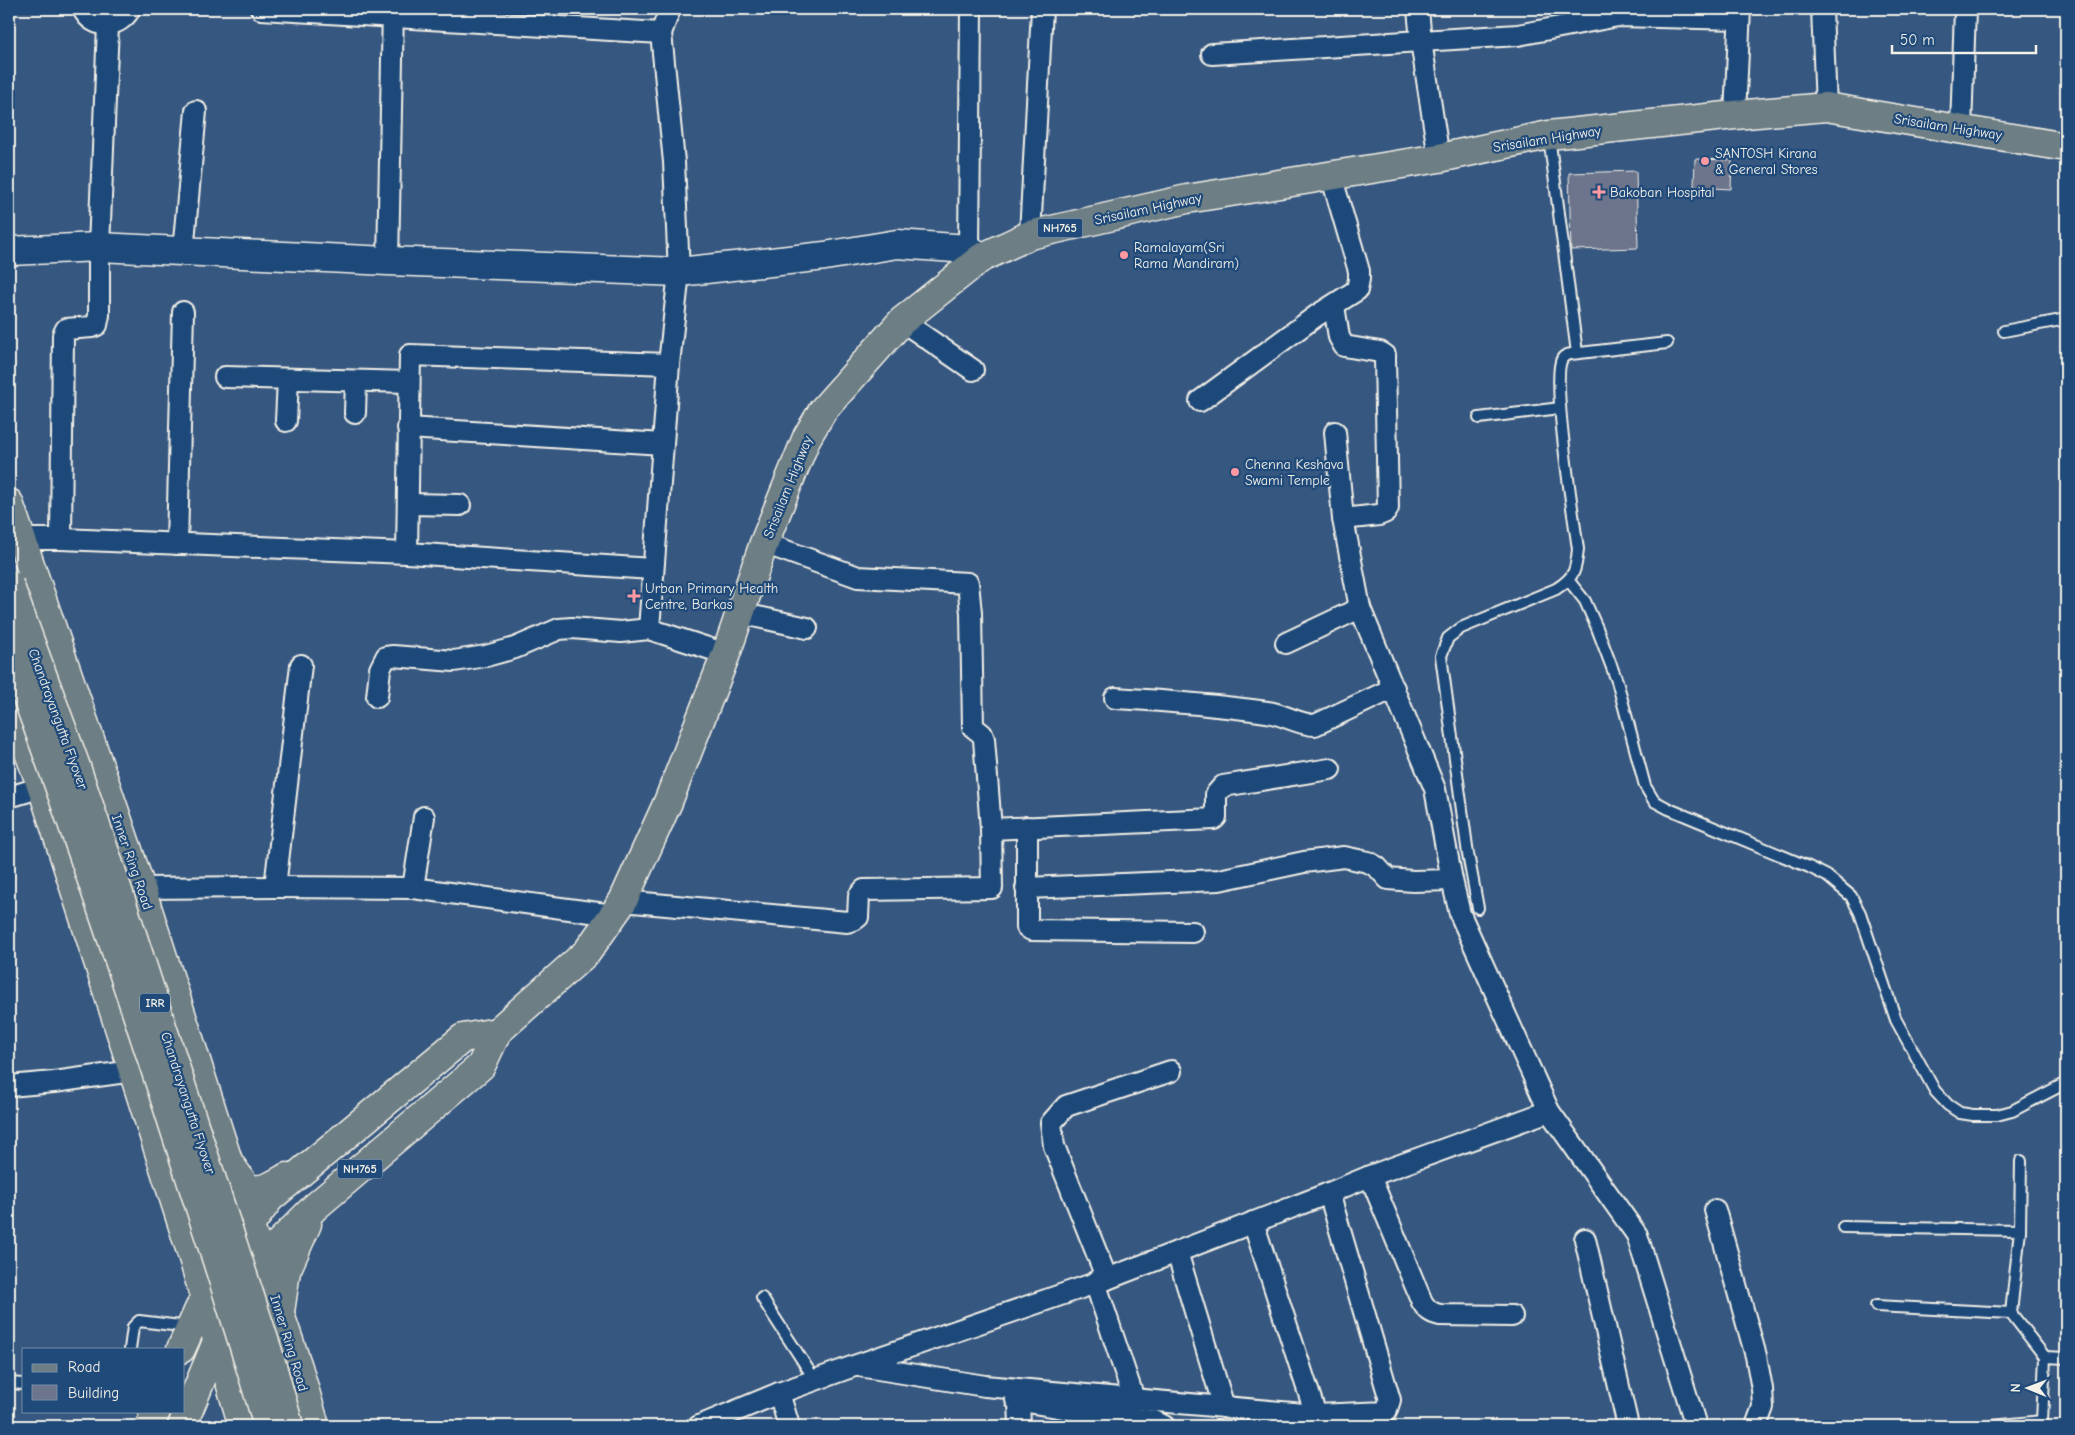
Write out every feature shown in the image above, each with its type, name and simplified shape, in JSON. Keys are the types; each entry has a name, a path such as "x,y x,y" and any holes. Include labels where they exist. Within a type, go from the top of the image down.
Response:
{"main road":[{"name":"Srisailam Highway","path":"497,1032 587,952 618,908 668,802 726,654 764,543 807,437 824,410 902,321 975,253 1030,235 1187,199 1439,158 1549,135 1734,115 1826,107 2066,147"},
{"path":"9,251 99,247 388,261 678,272 825,256 897,244 975,253"},
{"name":"Inner Ring Road","path":"9,503 141,888 250,1222"},
{"name":"Chandrayangutta Flyover","path":"9,584 75,764 115,882 265,1343 289,1426"},
{"name":"Chandrayangutta Flyover","path":"9,649 56,774 95,886 213,1249 268,1426"},
{"path":"9,700 42,787 205,1296 243,1426"},
{"name":"NH765","path":"185,1342 205,1296 227,1256 250,1222 270,1198 463,1038 497,1032"},
{"name":"NH765","path":"182,1426 218,1340 240,1297 263,1259 315,1207 481,1066 497,1032"},
{"path":"230,1163 247,1188 260,1190 286,1178 317,1159"},
{"path":"280,1312 286,1271 315,1207"},
{"name":"IRR","path":"250,1222 263,1259"},
{"name":"Inner Ring Road","path":"263,1259 315,1426"},
{"path":"185,1342 189,1348 197,1349 203,1354 206,1361 205,1369"},
{"path":"150,1426 156,1412"}],"street":[{"path":"83,9 88,18 94,22 108,25 121,20 130,9"},
{"path":"261,9 582,18 661,33"},
{"path":"648,629 678,272 674,162 661,33 670,9"},
{"path":"970,9 975,253"},
{"path":"1030,235 1042,9"},
{"path":"1418,9 1420,41 1439,158"},
{"path":"1822,9 1826,107"},
{"path":"1960,129 1965,9"},
{"path":"388,261 393,13"},
{"path":"1212,54 1518,35 1618,16 1740,14 1734,115"},
{"path":"61,539 63,335 66,329 97,325 99,315 99,247 108,25"},
{"path":"183,252 196,111"},
{"path":"1200,401 1316,316 1357,290 1359,279 1331,175"},
{"path":"1334,306 1339,337 1344,346 1383,353 1385,359 1388,508 1386,512 1379,515 1343,519"},
{"path":"177,544 183,312"},
{"path":"902,321 973,370"},
{"path":"407,553 410,355 669,364"},
{"path":"226,377 409,382"},
{"path":"286,421 288,379"},
{"path":"355,413 356,381"},
{"path":"408,428 663,444"},
{"path":"1334,432 1343,519 1360,608 1435,788 1460,914 1549,1111 1637,1235 1696,1426"},
{"path":"408,504 460,506"},
{"path":"22,539 407,553 652,569"},
{"path":"141,888 413,888 618,908 847,922 858,917 859,896 864,890 992,888 991,829 984,739 982,734 973,727 971,613 968,582 858,577 764,543"},
{"path":"1286,643 1360,608"},
{"path":"740,613 807,628"},
{"path":"377,697 380,669 386,657 454,661 486,656 515,648 559,629 572,628 621,632 648,629 726,654"},
{"path":"274,887 301,665"},
{"path":"1115,698 1232,707 1274,713 1315,725 1394,688"},
{"path":"991,829 1214,819 1216,817 1216,794 1224,786 1330,769"},
{"path":"9,797 42,787"},
{"path":"413,888 424,817"},
{"path":"1027,827 1027,927 1031,930 1193,932"},
{"path":"1026,888 1219,880 1304,862 1344,857 1368,862 1377,867 1388,879 1413,881 1452,880"},
{"path":"9,1086 132,1071"},
{"path":"1134,1399 1101,1280 1054,1146 1051,1123 1066,1106 1171,1071"},
{"path":"699,1426 779,1393 1101,1280 1370,1176 1549,1111"},
{"path":"1370,1176 1426,1309 1432,1313 1440,1314 1512,1316"},
{"path":"857,1365 984,1386 1316,1415 1386,1412 1390,1400 1330,1193"},
{"path":"1715,1210 1757,1364 1763,1407 1756,1426"},
{"path":"1253,1222 1316,1415"},
{"path":"1585,1240 1628,1426"},
{"path":"1177,1252 1224,1407"},
{"path":"984,1386 1019,1401 1154,1421 1164,1426"},
{"path":"779,1393 789,1426"},
{"path":"1019,1401 1020,1426"}],"lane":[{"path":"1549,135 1577,353"},
{"path":"2004,331 2066,320"},
{"path":"1478,908 1468,854 1441,656 1448,638 1461,628 1527,602 1569,580 1576,568 1578,549 1560,408 1559,372 1561,360 1564,356 1577,353 1667,343"},
{"path":"1479,418 1560,408"},
{"path":"1569,580 1585,601 1597,628 1617,681 1645,786 1654,801 1697,822 1815,870 1833,880 1852,896 1860,913 1896,1020 1935,1091 1948,1106 1960,1113 1997,1115 2012,1111 2066,1083"},
{"path":"1992,1426 2042,1423 2045,1357 2010,1313 2020,1230 2022,1161"},
{"path":"1844,1227 2020,1230"},
{"path":"762,1298 815,1380"},
{"path":"1876,1306 2010,1313"},
{"path":"130,1348 132,1327 139,1321 185,1342"},
{"path":"2045,1357 2066,1358"},
{"path":"9,1383 22,1384"}],"building":[{"path":"1695,159 1732,160 1731,189 1694,187"},
{"path":"1636,171 1638,248 1571,250 1569,173"}],"place":[{"name":"SANTOSH Kirana & General Stores","path":"1705,161"},
{"name":"Bakoban Hospital","path":"1599,192"},
{"name":"Ramalayam(Sri Rama Mandiram)","path":"1124,255"},
{"name":"Chenna Keshava Swami Temple","path":"1235,472"},
{"name":"Urban Primary Health Centre, Barkas","path":"634,596"}]}
